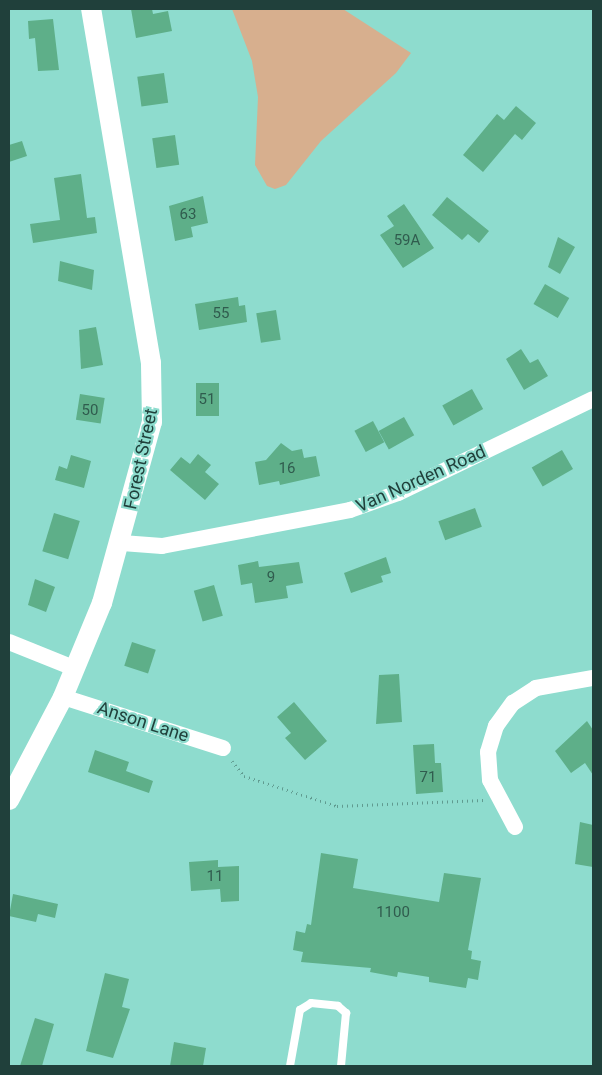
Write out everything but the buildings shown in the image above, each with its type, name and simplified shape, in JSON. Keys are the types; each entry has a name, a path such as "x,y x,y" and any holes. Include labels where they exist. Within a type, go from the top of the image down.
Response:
{"street":[{"name":"Forest Street","path":"9,800 76,669 122,543 148,446 153,381 91,9"},
{"name":"Van Norden Road","path":"122,543 158,546 350,510 398,493 593,399"},
{"path":"9,642 76,669"},
{"path":"515,826 497,799 488,752 506,711 536,688 593,678"},
{"name":"Anson Lane","path":"63,697 223,748"}],"lane":[{"path":"290,1066 300,1010 311,1003 338,1006 346,1013 341,1066"}],"path":[{"path":"223,748 244,776 337,806 497,799"}],"shaded area":[{"path":"232,9 343,9 411,53 396,73 321,141 286,185 275,189 267,186 255,165 258,97 252,61"}]}
